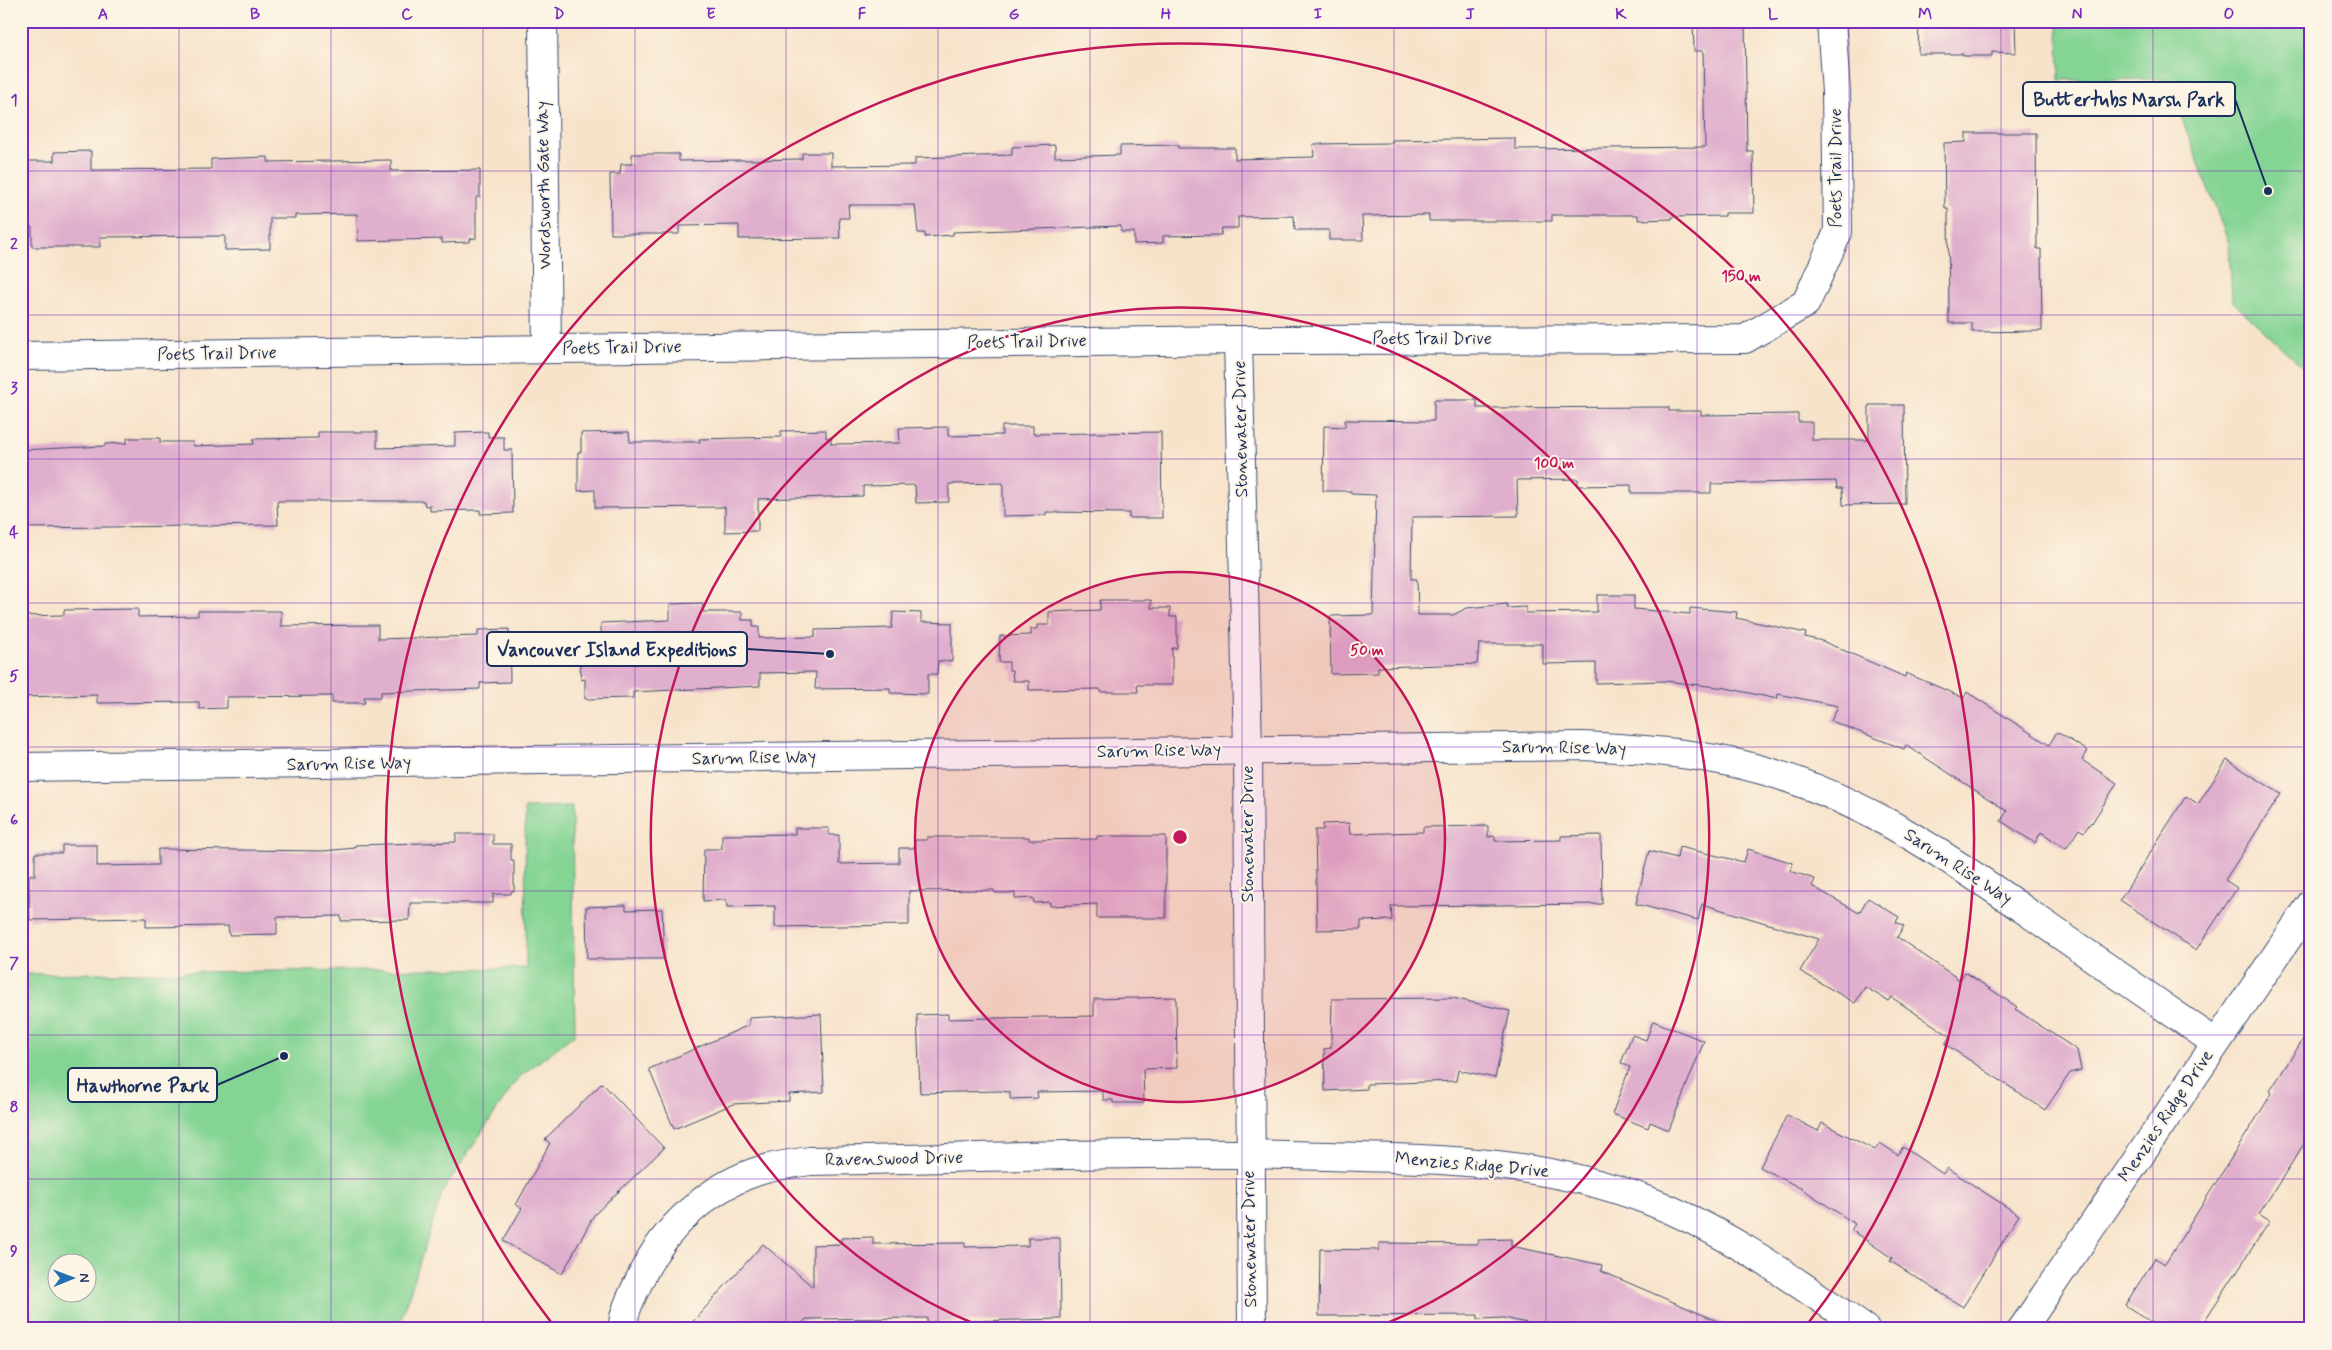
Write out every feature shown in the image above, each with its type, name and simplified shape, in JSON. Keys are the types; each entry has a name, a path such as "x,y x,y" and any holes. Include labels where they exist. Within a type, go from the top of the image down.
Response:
{"street":[{"name":"Wordsworth Gate Way","path":"543,21 547,349"},
{"name":"Poets Trail Drive","path":"21,356 1238,340 1744,339 1806,303 1838,232 1836,92 1831,21"},
{"name":"Stonewater Drive","path":"1238,340 1248,749 1249,1153 1252,1329"},
{"name":"Sarum Rise Way","path":"21,767 550,762 1248,749 1592,746 1696,755 1762,770 1828,794 1878,817 1944,854 2216,1043"},
{"name":"Menzies Ridge Drive","path":"2022,1329 2311,904"},
{"name":"Menzies Ridge Drive","path":"1249,1153 1432,1159 1515,1166 1568,1175 1647,1200 1713,1230 1776,1267 1865,1329"},
{"name":"Ravenswood Drive","path":"622,1329 624,1314 632,1296 644,1270 664,1237 695,1207 725,1186 764,1169 810,1160 1249,1153"}],"green space":[{"path":"2058,21 2311,21 2311,375 2232,301 2229,244 2167,79 2059,80"},
{"path":"572,807 575,1034 518,1078 443,1191 398,1329 21,1329 21,974 526,968 525,808"}],"building":[{"path":"1693,21 1745,21 1747,151 1753,151 1754,213 1725,213 1725,216 1638,220 1638,215 1552,215 1552,221 1429,221 1429,215 1362,216 1363,240 1329,240 1329,230 1295,230 1294,216 1238,217 1238,228 1222,228 1221,235 1163,236 1163,243 1134,244 1134,232 1121,232 1121,226 953,232 953,235 925,237 925,233 918,233 915,205 848,205 849,218 839,218 840,238 739,239 739,225 679,226 679,234 611,234 610,174 620,174 621,164 632,164 632,154 679,154 679,161 802,159 802,153 831,153 831,166 915,165 915,158 1012,155 1012,147 1055,145 1055,157 1120,155 1120,146 1178,145 1178,148 1235,148 1235,159 1314,157 1313,144 1392,143 1392,140 1515,138 1515,149 1705,147 1703,51 1694,51"},
{"path":"1919,21 2015,21 2016,53 1992,52 1992,56 1918,54"},
{"path":"1966,133 2036,133 2037,249 2041,249 2042,331 1972,332 1972,323 1949,323 1948,209 1945,209 1944,143 1966,142"},
{"path":"91,151 91,170 211,169 211,159 268,157 268,162 391,160 391,171 480,170 480,197 476,197 476,238 470,239 470,242 442,243 442,239 358,241 357,214 295,215 295,218 270,218 270,249 225,250 225,236 100,237 100,247 32,247 32,227 21,227 21,161 54,161 54,152"},
{"path":"1434,400 1477,400 1477,408 1669,407 1669,411 1701,411 1701,415 1798,414 1798,422 1812,422 1812,440 1869,440 1869,405 1904,405 1905,504 1843,505 1842,488 1837,488 1836,481 1711,484 1711,493 1631,493 1631,485 1578,486 1578,479 1517,480 1518,516 1412,517 1411,579 1417,579 1418,615 1453,615 1467,608 1507,604 1507,608 1526,607 1526,613 1597,612 1597,595 1634,595 1634,609 1690,614 1690,608 1737,612 1736,618 1806,633 1805,637 1822,641 1905,677 1906,673 1964,698 1967,692 2049,745 2057,732 2088,751 2082,760 2117,783 2092,823 2084,832 2079,829 2066,849 2041,832 2035,843 2001,821 2007,811 1906,745 1904,749 1831,721 1838,706 1778,694 1777,699 1726,688 1665,681 1596,683 1596,663 1543,664 1543,644 1479,644 1477,664 1378,667 1378,673 1331,674 1330,616 1373,615 1376,495 1351,494 1351,491 1323,491 1324,426 1345,427 1345,420 1434,421"},
{"path":"1002,426 1033,426 1033,434 1161,432 1162,518 1129,518 1129,513 1046,512 1046,515 1003,516 1003,483 949,484 949,502 916,503 915,485 863,486 863,496 758,499 758,531 725,532 725,507 595,508 595,490 578,491 578,452 581,452 581,433 629,432 630,442 700,442 699,439 781,437 781,431 826,430 826,438 831,438 831,444 900,443 899,428 948,427 948,436 1002,435"},
{"path":"318,432 377,432 377,448 455,446 455,433 488,432 488,437 504,437 504,450 512,450 513,513 480,514 480,510 430,511 430,505 425,506 424,501 277,501 278,525 24,528 23,506 21,506 21,450 105,446 105,444 127,443 127,438 160,438 160,442 193,442 194,446 254,444 253,439 318,438"},
{"path":"1100,600 1151,600 1151,608 1170,608 1170,617 1177,617 1177,648 1172,648 1172,685 1137,685 1138,692 1100,692 1100,689 1029,690 1029,681 1013,681 1012,670 1009,670 1009,662 999,662 1000,636 1031,635 1031,629 1037,629 1037,625 1049,625 1049,612 1100,610"},
{"path":"703,603 703,612 742,612 742,620 753,620 753,627 759,627 759,638 815,637 815,630 892,628 893,612 921,613 921,622 952,623 952,661 938,661 937,674 928,674 928,694 890,693 890,688 815,689 816,672 760,673 760,686 633,692 633,698 585,699 585,679 581,680 579,642 601,641 601,623 670,620 670,604"},
{"path":"138,609 138,617 198,616 198,611 281,611 281,626 378,625 378,639 478,636 478,630 509,629 510,682 480,683 480,689 381,692 381,697 364,697 365,703 332,703 332,696 227,697 227,708 199,709 199,702 97,703 97,695 21,697 21,616 64,615 64,610"},
{"path":"2227,760 2281,794 2225,880 2237,888 2196,950 2120,900 2186,796 2198,804"},
{"path":"1349,823 1350,834 1423,832 1423,827 1488,826 1488,837 1495,836 1495,841 1561,840 1561,836 1601,835 1602,904 1391,906 1392,920 1361,921 1361,929 1317,930 1315,830 1323,830 1323,824"},
{"path":"795,828 829,828 829,835 839,835 839,864 899,863 899,848 914,848 915,840 927,840 927,837 1029,837 1029,840 1097,839 1097,836 1166,836 1166,918 1097,918 1097,904 1050,906 1050,902 1034,903 1033,898 1015,899 1015,893 995,893 994,890 909,891 909,925 775,927 775,906 727,907 726,900 703,901 704,849 722,849 722,835 795,834"},
{"path":"456,834 493,834 493,844 511,844 511,860 514,860 514,891 511,891 511,894 493,894 493,903 410,903 409,920 341,921 341,916 277,917 277,934 229,935 228,926 146,927 146,918 30,920 29,875 35,875 35,853 62,853 62,845 97,845 97,866 158,865 158,849 323,851 355,848 355,845 456,842"},
{"path":"1679,847 1744,862 1748,849 1793,863 1790,871 1815,879 1812,886 1859,913 1868,898 1899,917 1896,922 1904,926 1897,937 1960,980 1965,972 2017,1007 2015,1009 2077,1050 2081,1070 2070,1073 2045,1110 1945,1044 1950,1036 1891,997 1888,1001 1865,987 1855,1003 1800,971 1819,939 1702,904 1698,920 1636,904 1649,851 1677,858"},
{"path":"626,905 626,910 662,909 664,959 587,959 586,907"},
{"path":"1176,997 1177,1068 1143,1069 1144,1103 1113,1103 1113,1100 1103,1100 1103,1091 1037,1092 1038,1098 1010,1099 1010,1092 999,1091 920,1093 917,1015 948,1014 948,1019 1094,1016 1094,999"},
{"path":"1453,998 1510,1011 1495,1078 1458,1070 1456,1081 1367,1084 1367,1089 1325,1091 1324,1049 1331,1048 1332,999"},
{"path":"821,1014 824,1092 789,1094 789,1101 733,1104 674,1129 649,1069 749,1025 749,1018"},
{"path":"1653,1021 1704,1041 1669,1130 1650,1122 1648,1128 1612,1114 1630,1067 1621,1063 1632,1035 1646,1040"},
{"path":"2311,1027 2311,1133 2259,1214 2270,1221 2199,1329 2161,1329 2125,1305 2155,1258 2165,1264"},
{"path":"602,1083 664,1148 594,1215 562,1274 503,1241 522,1208 516,1205 550,1143 545,1139"},
{"path":"1787,1115 1818,1131 1822,1123 1875,1150 1880,1143 1898,1155 1903,1147 1943,1174 1947,1168 2019,1215 1963,1307 1890,1261 1892,1258 1851,1230 1855,1224 1804,1190 1760,1167"},
{"path":"873,1237 873,1244 965,1243 965,1247 1028,1246 1028,1238 1060,1238 1061,1319 927,1322 927,1318 806,1319 797,1329 686,1329 763,1244 813,1287 813,1245 841,1244 841,1238"},
{"path":"1511,1239 1511,1246 1602,1265 1601,1271 1736,1329 1554,1329 1504,1318 1478,1319 1478,1315 1319,1316 1320,1249 1379,1250 1379,1243 1478,1244 1478,1240"}],"place":[{"name":"Buttertubs Marsh Park","path":"2268,191"},
{"name":"Vancouver Island Expeditions","path":"830,654"},
{"name":"Hawthorne Park","path":"284,1056"}]}
